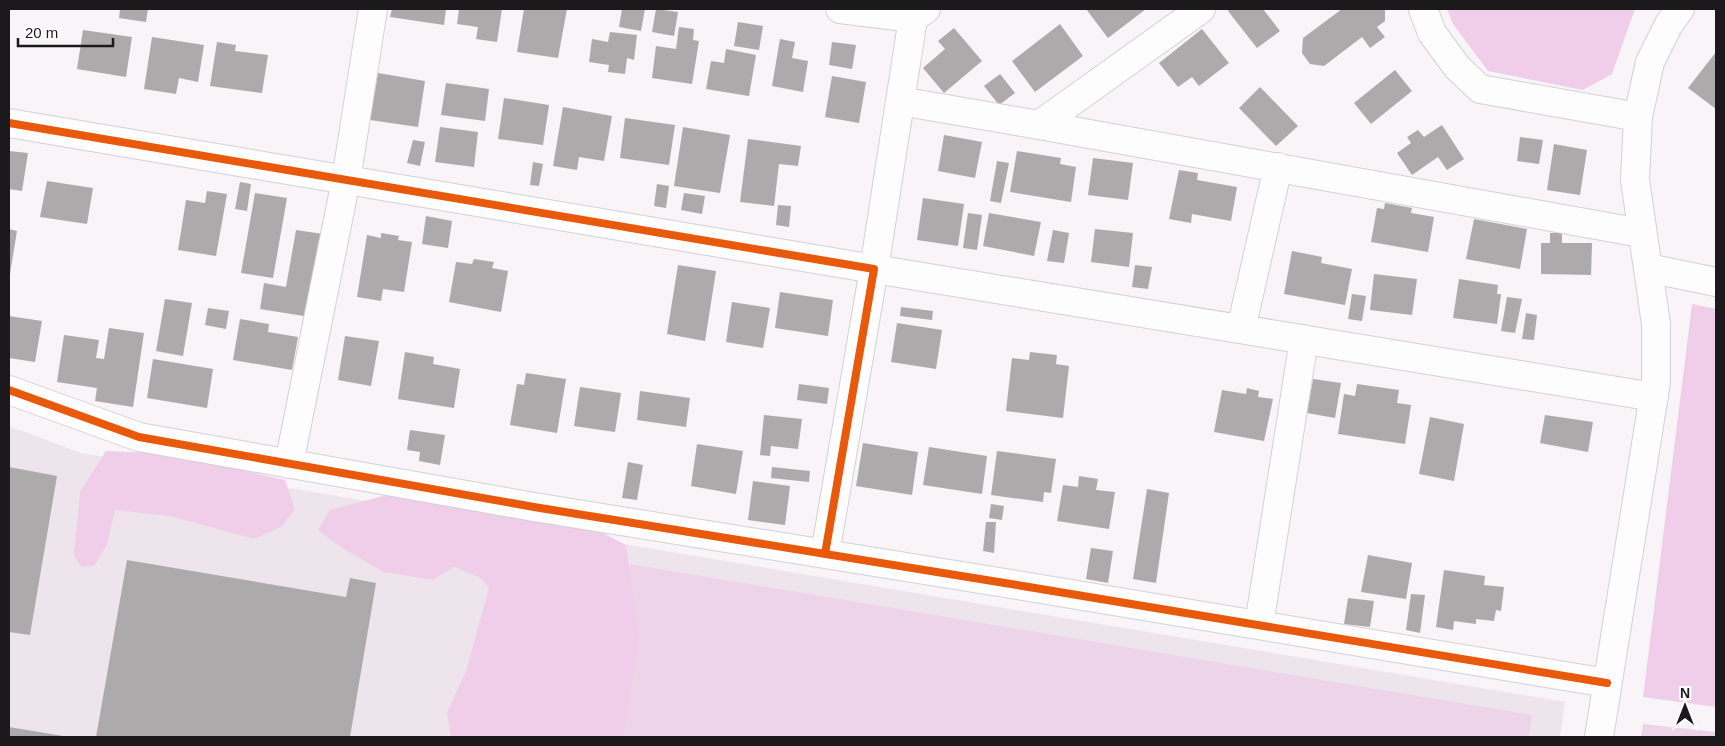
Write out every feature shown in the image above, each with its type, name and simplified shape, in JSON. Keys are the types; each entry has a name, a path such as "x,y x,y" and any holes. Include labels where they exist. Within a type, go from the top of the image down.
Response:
{"street":[{"path":"289,464 346,180 373,9"},
{"path":"825,554 874,269 900,101 919,13 840,9"},
{"path":"1039,125 1201,9"},
{"path":"1423,9 1432,33 1457,67 1480,89 1638,117"},
{"path":"1598,737 1654,397 1656,324 1641,233 1635,180 1638,117 1650,62 1669,24 1680,9"},
{"path":"900,101 1641,233"},
{"path":"9,123 874,269 1654,397"},
{"path":"1241,329 1278,168"},
{"path":"1648,268 1716,282"},
{"path":"1260,625 1304,339"},
{"path":"9,390 139,437 534,507 1607,683"}],"shaded area":[{"path":"1447,9 1635,9 1612,74 1583,90 1488,71 1453,24"},
{"path":"1692,304 1716,309 1716,707 1643,697"},
{"path":"9,426 81,453 1565,702 1560,737 9,737"},
{"path":"106,451 175,454 285,480 295,510 281,527 254,539 170,516 115,510 107,545 94,566 81,567 74,555 80,492"},
{"path":"387,495 597,530 626,545 639,640 623,737 451,737 447,713 466,671 489,588 481,578 454,567 433,580 384,572 345,550 318,530 330,510"},
{"path":"630,564 1532,715 1529,737 599,737"},
{"path":"1643,724 1716,732 1716,737 1641,737"}],"building":[{"path":"120,9 148,9 146,22 119,18"},
{"path":"392,9 446,9 444,25 390,17"},
{"path":"459,9 502,9 497,42 476,39 478,27 457,24"},
{"path":"524,9 567,9 558,58 517,52"},
{"path":"622,9 645,9 641,31 619,27"},
{"path":"656,9 678,12 674,36 652,32"},
{"path":"1086,9 1146,9 1108,38"},
{"path":"1230,9 1263,9 1280,31 1257,48 1228,11"},
{"path":"1342,9 1385,9 1385,21 1377,27 1385,37 1370,48 1362,37 1324,66 1310,64 1302,53 1303,38"},
{"path":"738,22 763,26 759,50 734,46"},
{"path":"1060,24 1083,56 1035,92 1012,61"},
{"path":"679,27 694,29 693,40 699,41 692,84 652,78 656,46 676,49"},
{"path":"954,28 982,61 944,93 923,68 945,49 938,41"},
{"path":"1202,29 1229,63 1199,86 1192,77 1178,87 1159,63"},
{"path":"83,30 132,37 126,77 77,69"},
{"path":"610,32 637,35 634,60 627,58 625,74 608,72 609,65 589,62 592,39 608,42"},
{"path":"152,37 204,45 198,82 179,78 176,94 144,89"},
{"path":"780,39 795,42 792,58 808,61 803,92 772,86"},
{"path":"217,42 236,45 235,51 268,55 262,93 210,86"},
{"path":"832,42 856,45 852,69 829,65"},
{"path":"726,49 756,55 749,96 706,89 711,61 724,63"},
{"path":"1716,52 1716,109 1688,88"},
{"path":"1395,70 1412,91 1371,124 1354,103"},
{"path":"378,73 425,81 418,127 370,120"},
{"path":"1000,74 1015,93 999,105 984,86"},
{"path":"832,76 866,82 859,123 825,117"},
{"path":"446,83 489,89 485,121 441,115"},
{"path":"1260,87 1298,126 1276,146 1239,108"},
{"path":"504,98 549,105 543,145 498,139"},
{"path":"563,107 612,116 604,161 579,157 577,170 553,166"},
{"path":"625,118 675,125 669,165 620,158"},
{"path":"1442,125 1464,159 1447,170 1438,157 1412,175 1397,153 1411,143 1407,137 1418,130 1424,137"},
{"path":"440,127 478,132 474,167 435,162"},
{"path":"683,127 730,135 720,193 674,186"},
{"path":"944,135 982,142 975,178 938,171"},
{"path":"1520,137 1543,140 1539,164 1517,161"},
{"path":"748,139 801,146 798,166 779,164 774,206 740,202"},
{"path":"413,140 425,142 420,166 407,163"},
{"path":"1554,144 1587,150 1580,195 1547,190"},
{"path":"9,151 28,153 22,191 9,189"},
{"path":"1017,151 1061,158 1060,164 1076,167 1071,202 1010,192"},
{"path":"1093,158 1133,163 1128,200 1088,195"},
{"path":"997,161 1009,163 1001,203 990,201"},
{"path":"533,162 543,164 539,186 530,185"},
{"path":"1179,170 1198,173 1197,180 1237,187 1231,221 1192,214 1191,223 1169,219"},
{"path":"47,181 93,188 87,224 40,217"},
{"path":"240,182 251,184 247,211 235,209"},
{"path":"657,184 669,186 666,208 654,206"},
{"path":"207,191 227,194 216,256 178,250 186,200 205,203"},
{"path":"255,193 287,198 273,278 241,273"},
{"path":"684,193 705,196 702,214 681,210"},
{"path":"923,198 964,204 958,246 917,240"},
{"path":"1385,203 1412,208 1411,213 1434,217 1428,252 1371,242 1377,208 1384,209"},
{"path":"778,205 791,206 789,227 776,225"},
{"path":"968,213 982,215 977,250 963,248"},
{"path":"989,213 1041,222 1034,256 983,246"},
{"path":"426,216 452,221 448,248 422,244"},
{"path":"1474,219 1527,229 1520,269 1466,259"},
{"path":"9,229 17,231 10,274 9,273"},
{"path":"1095,229 1133,233 1129,267 1091,262"},
{"path":"296,230 323,234 310,317 260,309 264,283 286,287"},
{"path":"1053,230 1069,233 1064,263 1047,261"},
{"path":"381,233 399,236 398,240 412,242 404,292 383,289 381,301 357,297 367,235 381,238"},
{"path":"1550,233 1562,233 1562,243 1592,243 1591,275 1541,274 1541,243 1550,243"},
{"path":"1292,251 1322,257 1321,263 1352,269 1345,305 1284,294"},
{"path":"474,259 494,262 492,268 508,271 501,312 449,302 456,262 472,264"},
{"path":"678,265 716,271 705,341 667,334"},
{"path":"1135,265 1152,267 1148,289 1132,287"},
{"path":"1374,274 1417,279 1412,315 1370,310"},
{"path":"1459,279 1498,285 1497,294 1501,294 1497,324 1453,318"},
{"path":"780,292 833,300 828,336 775,328"},
{"path":"1352,294 1366,296 1362,321 1348,319"},
{"path":"1507,297 1522,299 1515,333 1501,331"},
{"path":"165,299 192,303 183,356 156,351"},
{"path":"732,302 770,308 763,348 726,342"},
{"path":"901,307 933,311 932,320 900,316"},
{"path":"208,308 229,311 226,329 205,325"},
{"path":"1526,313 1537,315 1534,340 1522,339"},
{"path":"9,316 42,321 35,362 9,358"},
{"path":"240,319 269,324 268,332 298,337 292,370 233,360"},
{"path":"897,323 942,330 936,369 891,362"},
{"path":"109,328 144,333 133,407 95,401 97,388 57,382 64,335 99,340 96,358 104,359"},
{"path":"345,336 379,341 371,386 338,380"},
{"path":"405,352 434,357 433,364 460,369 454,408 398,399"},
{"path":"1030,352 1057,355 1056,364 1069,366 1063,418 1006,411 1012,358 1029,360"},
{"path":"153,359 213,369 207,408 147,398"},
{"path":"526,373 566,379 557,433 510,425 517,384 524,385"},
{"path":"1313,379 1341,383 1335,418 1307,413"},
{"path":"799,384 829,388 827,404 797,400"},
{"path":"1357,384 1399,390 1397,403 1411,405 1405,444 1338,434 1344,394 1355,396"},
{"path":"580,387 621,393 615,432 574,426"},
{"path":"1247,388 1259,391 1258,397 1273,399 1264,441 1214,432 1222,390 1246,394"},
{"path":"640,391 690,398 686,427 637,420"},
{"path":"764,415 802,419 798,449 771,446 770,456 760,455"},
{"path":"1545,415 1593,422 1588,452 1540,443"},
{"path":"1430,417 1464,424 1454,481 1419,474"},
{"path":"410,430 445,435 440,465 419,461 420,452 407,450"},
{"path":"863,443 918,452 912,495 856,486"},
{"path":"697,444 743,451 736,494 691,486"},
{"path":"929,447 987,456 982,494 923,485"},
{"path":"997,451 1056,459 1051,493 1044,492 1043,502 991,495"},
{"path":"628,462 643,465 637,500 622,498"},
{"path":"9,467 57,476 30,635 9,632"},
{"path":"772,467 810,471 809,482 771,478"},
{"path":"1079,476 1098,479 1096,490 1115,492 1109,529 1057,521 1063,485 1078,487"},
{"path":"753,481 790,486 785,525 748,520"},
{"path":"1147,489 1169,493 1156,583 1133,579"},
{"path":"991,504 1004,506 1002,520 989,518"},
{"path":"986,522 996,522 994,553 983,551"},
{"path":"1091,548 1113,551 1108,583 1086,579"},
{"path":"1368,555 1412,563 1406,599 1361,592"},
{"path":"127,560 346,597 350,578 376,583 350,737 96,737"},
{"path":"1444,570 1485,576 1484,585 1504,587 1501,611 1496,610 1494,621 1476,619 1476,624 1454,621 1453,630 1436,627"},
{"path":"1411,594 1425,595 1420,633 1406,630"},
{"path":"1348,598 1374,601 1370,627 1344,624"},
{"path":"9,727 63,736 63,737 9,737"}],"cycle path":[{"path":"9,123 874,269 825,554"},
{"path":"9,390 139,437 534,507 1607,683"}]}
